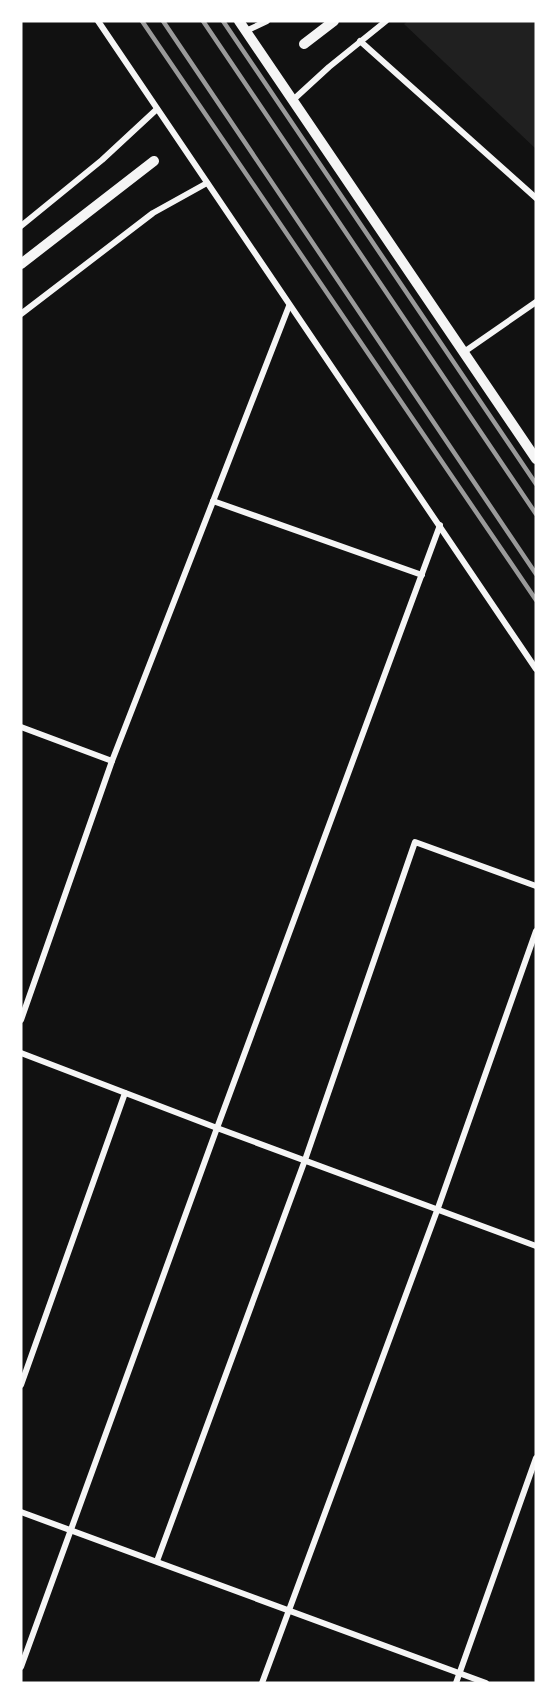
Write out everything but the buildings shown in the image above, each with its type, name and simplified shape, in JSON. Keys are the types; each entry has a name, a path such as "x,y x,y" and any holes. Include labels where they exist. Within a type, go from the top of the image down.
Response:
{"street":[{"path":"98,21 536,669"},
{"path":"267,21 243,26 536,459"},
{"path":"304,44 333,21"},
{"path":"293,100 386,21"},
{"path":"360,41 536,198"},
{"path":"21,226 102,160 157,109"},
{"path":"21,264 154,161"},
{"path":"21,314 153,213 207,183"},
{"path":"464,352 536,302"},
{"path":"21,1020 112,761 289,306"},
{"path":"213,501 422,575"},
{"path":"21,1667 440,525"},
{"path":"21,727 112,761"},
{"path":"157,1561 305,1160 416,842 536,886"},
{"path":"262,1683 438,1208 536,931"},
{"path":"21,1053 536,1246"},
{"path":"21,1385 125,1093"},
{"path":"456,1683 533,1479 536,1458"},
{"path":"21,1512 486,1683"}],"shaded area":[{"path":"408,21 536,21 536,149 404,24"}],"railway":[{"path":"142,21 536,600"},
{"path":"163,21 536,574"},
{"path":"203,21 536,514"},
{"path":"223,21 536,484"}]}
